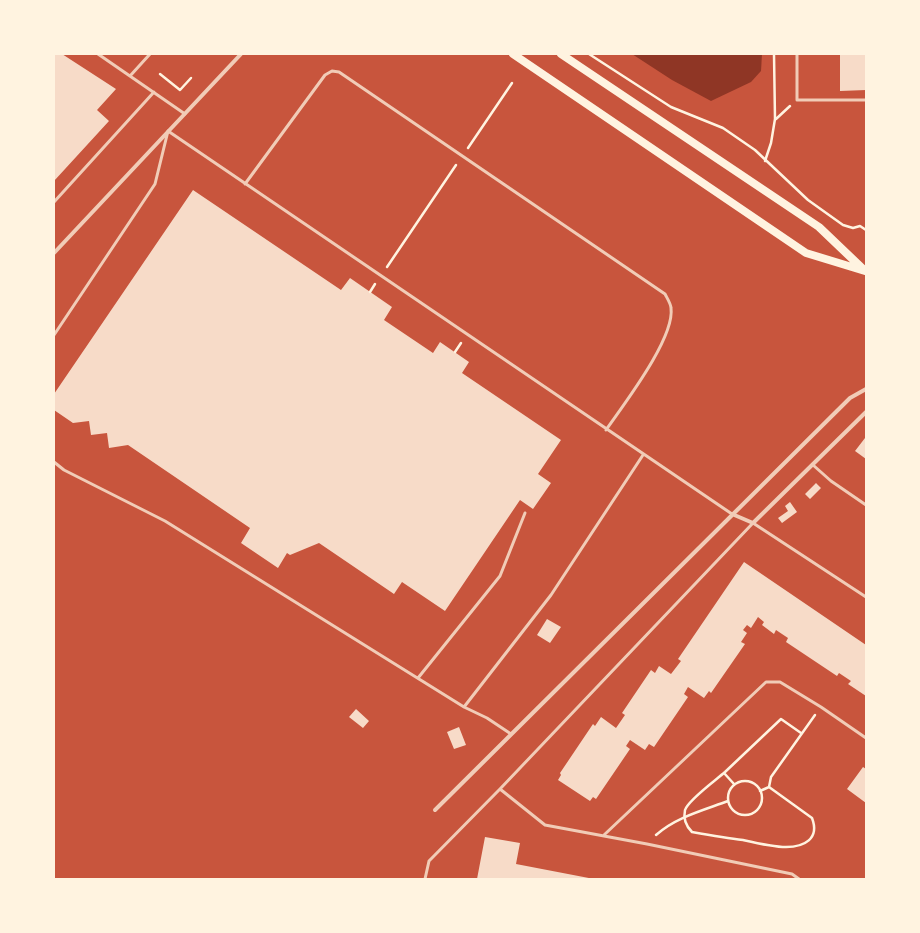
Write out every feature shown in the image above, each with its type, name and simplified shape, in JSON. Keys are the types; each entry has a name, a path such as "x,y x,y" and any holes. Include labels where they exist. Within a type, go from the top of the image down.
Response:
{"main road":[{"path":"513,54 806,252 866,271"},
{"path":"561,54 819,227 866,271"}],"street":[{"path":"54,253 241,54"},
{"path":"435,810 850,398 866,389"},
{"path":"732,514 753,523 866,412"}],"lane":[{"path":"98,54 185,114"},
{"path":"130,76 150,54"},
{"path":"797,54 797,100 866,100"},
{"path":"246,184 325,75 332,71 339,72 665,294 672,307 670,323 659,351 606,430"},
{"path":"54,202 154,92"},
{"path":"54,335 156,184 168,131 606,430 732,514"},
{"path":"464,707 551,595 643,455"},
{"path":"54,462 64,470 165,522 464,707 487,718 511,734"},
{"path":"813,465 866,505"},
{"path":"418,678 500,576 526,513"},
{"path":"424,879 429,861 500,790 753,523 866,597"},
{"path":"604,835 766,682 780,682 821,707 866,738"},
{"path":"500,790 545,824 792,874 799,879"}],"path":[{"path":"588,54 671,107 723,128 755,150 808,200 843,225 853,228 860,226 866,230"},
{"path":"765,161 771,143 775,119 774,54"},
{"path":"160,74 180,90 191,78"},
{"path":"370,292 512,83"},
{"path":"775,119 797,100"},
{"path":"769,787 771,777 821,707"},
{"path":"769,787 812,818 815,825 815,831 813,837 807,842 786,847 692,832 686,826 684,817 685,809 690,802 724,773 781,719 801,733"},
{"path":"724,773 734,784"},
{"path":"746,780 752,782 760,791 762,797 761,803 758,809 753,813 747,815 740,814 735,812 730,807 728,795 734,784 746,780"},
{"path":"760,791 769,787"},
{"path":"647,844 665,827 684,817 728,801"}],"shaded area":[{"path":"632,54 762,54 761,71 751,82 711,101 672,80"}],"building":[{"path":"54,54 62,54 116,89 97,110 109,121 54,181"},
{"path":"840,54 866,54 866,90 840,91"},
{"path":"193,190 341,290 350,278 392,307 384,320 433,353 440,342 469,362 462,373 561,440 538,474 551,483 533,509 520,500 445,611 402,582 394,594 319,543 290,555 287,553 278,568 241,543 250,528 128,445 109,448 107,433 91,435 89,421 73,423 54,410 54,394"},
{"path":"865,438 866,439 866,459 855,451"},
{"path":"816,483 821,488 810,499 805,494"},
{"path":"790,502 797,512 782,523 778,518 788,511 785,506"},
{"path":"744,562 866,645 866,696 848,684 851,681 839,673 837,676 786,642 788,638 776,630 774,634 762,625 764,622 758,617 751,628 747,625 743,630 747,633 741,642 745,644 711,693 709,691 704,698 688,687 684,694 688,697 654,747 649,744 645,750 630,740 626,746 630,749 596,799 593,797 590,801 558,780 561,775 560,773 593,724 595,726 601,717 616,728 625,715 622,713 651,670 655,673 659,666 671,674 681,661 678,659"},
{"path":"547,619 561,627 550,643 537,635"},
{"path":"356,709 369,721 363,728 349,717"},
{"path":"459,727 466,745 454,749 447,732"},
{"path":"863,767 866,769 866,803 847,789"},
{"path":"485,837 520,843 516,864 594,879 477,879"}]}
